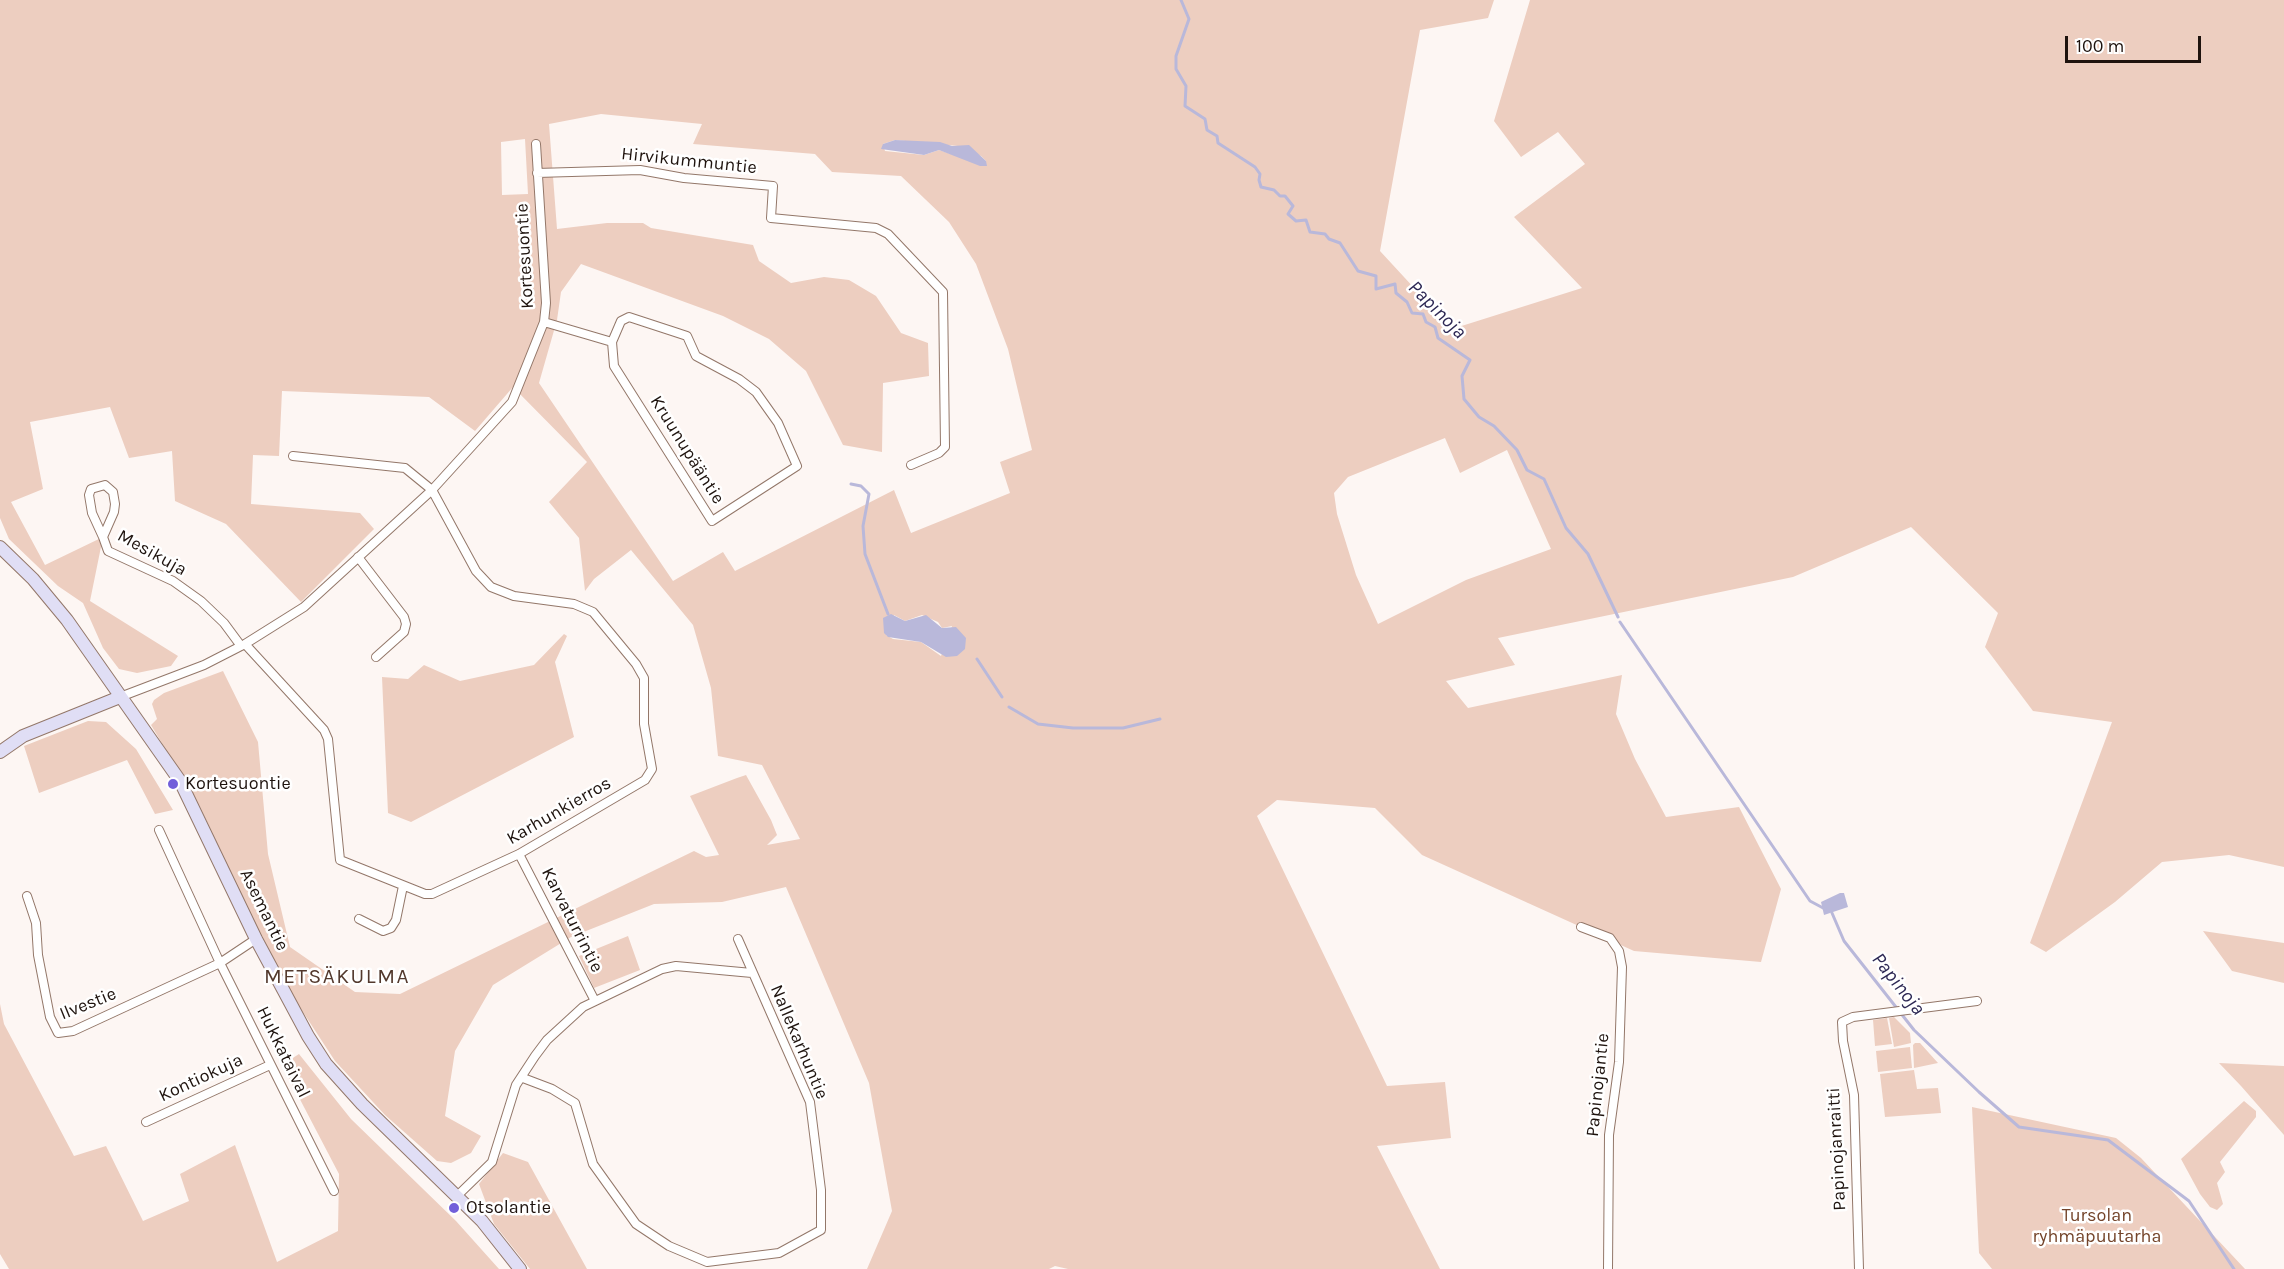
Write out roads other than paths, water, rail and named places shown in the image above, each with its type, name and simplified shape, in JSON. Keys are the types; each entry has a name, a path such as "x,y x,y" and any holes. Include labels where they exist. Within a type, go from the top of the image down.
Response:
{"main road":[{"name":"Asemantie","path":"0,547 33,579 67,620 120,697 151,737 193,804 256,939 308,1036 326,1064 362,1104 482,1221 520,1269"},
{"path":"0,752 23,736 120,697"}],"street":[{"name":"Kortesuontie","path":"120,697 204,665 243,645 304,607 432,490 512,402 544,322 546,303 536,144"},
{"name":"Hirvikummuntie","path":"537,173 640,170 684,178 773,186 771,218 876,228 888,234 943,292 945,447 939,453 911,465"},
{"name":"Kruunupääntie","path":"629,317 687,336 696,356 739,378 756,392 778,423 797,466 712,521 614,366 612,342 621,321 629,317"},
{"path":"544,322 612,342"},
{"path":"293,456 405,468 432,490"},
{"name":"Mesikuja","path":"102,537 114,512 115,504 113,492 105,485 91,489 89,495 92,513 102,537 108,551 173,581 201,601 243,645"},
{"name":"Karhunkierros","path":"243,645 324,730 328,739 340,860 403,886 432,894 519,854 602,806 649,775 652,769 644,723 644,678 636,664 585,606 514,596 491,587 476,571 432,490"},
{"path":"358,557 404,616 406,624 404,632 376,657"},
{"name":"Hukkataival","path":"159,830 220,963 334,1191"},
{"name":"Karvaturrintie","path":"519,854 595,1000"},
{"path":"359,919 382,931 391,928 396,920 403,886"},
{"name":"Ilvestie","path":"27,896 36,923 38,955 50,1017 58,1033 73,1031 220,963 256,939"},
{"name":"Papinojantie","path":"1581,927 1610,938 1619,951 1622,967 1619,1062 1609,1134 1608,1269"},
{"path":"457,1196 492,1162 516,1085 547,1040 583,1007 662,969 676,966 752,973 738,939"},
{"name":"Nallekarhuntie","path":"523,1078 552,1089 575,1103 593,1164 636,1224 705,1266 779,1253 821,1230 821,1190 810,1102 752,973"},
{"name":"Papinojanraitti","path":"1859,1269 1854,1095 1843,1041 1842,1022 1853,1017 1977,1001"},
{"name":"Kontiokuja","path":"146,1122 270,1065"}],"water":[{"path":"895,140 940,142 952,146 969,145 986,161 987,166 980,166 939,150 924,155 881,149 883,144"},
{"path":"891,614 905,621 926,615 942,628 956,627 966,638 965,649 957,656 946,657 921,642 888,637 884,633 883,618"},
{"path":"1844,893 1848,907 1824,915 1821,902"}],"waterway":[{"name":"Papinoja","path":"1181,0 1189,19 1176,56 1176,69 1186,86 1185,106 1205,119 1207,130 1217,136 1218,143 1255,167 1260,174 1261,187 1285,196 1293,206 1288,214 1296,221 1306,220 1310,232 1325,234 1329,239 1340,243 1358,271 1376,276 1376,289 1395,284 1396,293 1407,302 1412,313 1423,314 1426,322 1435,327 1438,338 1470,360 1462,376 1464,399 1479,417 1494,426 1517,450 1527,470 1544,479 1566,528 1588,554 1618,617"},
{"path":"851,484 861,486 869,494 863,526 865,554 888,614"},
{"name":"Papinoja","path":"1620,622 1810,901 1825,909"},
{"path":"977,659 1002,697"},
{"path":"1009,707 1038,724 1073,728 1123,728 1160,719"},
{"name":"Papinoja","path":"1832,913 1844,941 1914,1030 1979,1092 2019,1127 2108,1140 2189,1201 2234,1269"}],"place":[{"name":"Kortesuontie","path":"173,784"},
{"name":"Otsolantie","path":"454,1208"}],"district":[{"name":"METSÄKULMA","path":"337,977"}],"park label":[{"name":"Tursolan ryhmäpuutarha","path":"2097,1226"}]}
